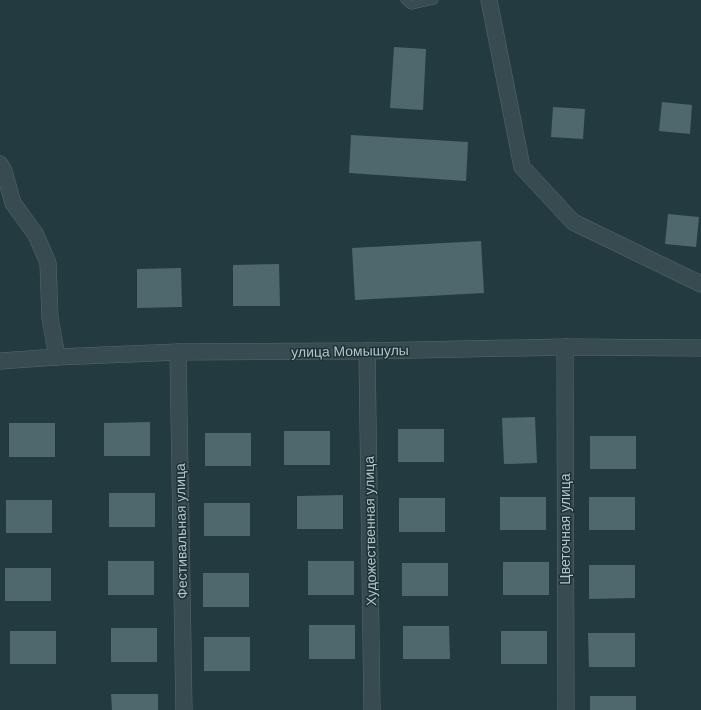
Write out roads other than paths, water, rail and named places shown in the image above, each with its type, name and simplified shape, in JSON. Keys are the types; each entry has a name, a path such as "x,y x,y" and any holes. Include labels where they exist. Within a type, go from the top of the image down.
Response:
{"street":[{"path":"489,0 522,166 573,222 701,284"},
{"path":"0,164 4,170 13,203 36,235 48,263 50,318 57,357"},
{"name":"улица Момышулы","path":"0,360 178,352 367,351 565,347 701,348"},
{"name":"Цветочная улица","path":"565,347 566,710"},
{"name":"Художественная улица","path":"367,351 372,710"},
{"name":"Фестивальная улица","path":"178,352 184,710"}],"lane":[{"path":"405,0 411,5 434,0"}]}
